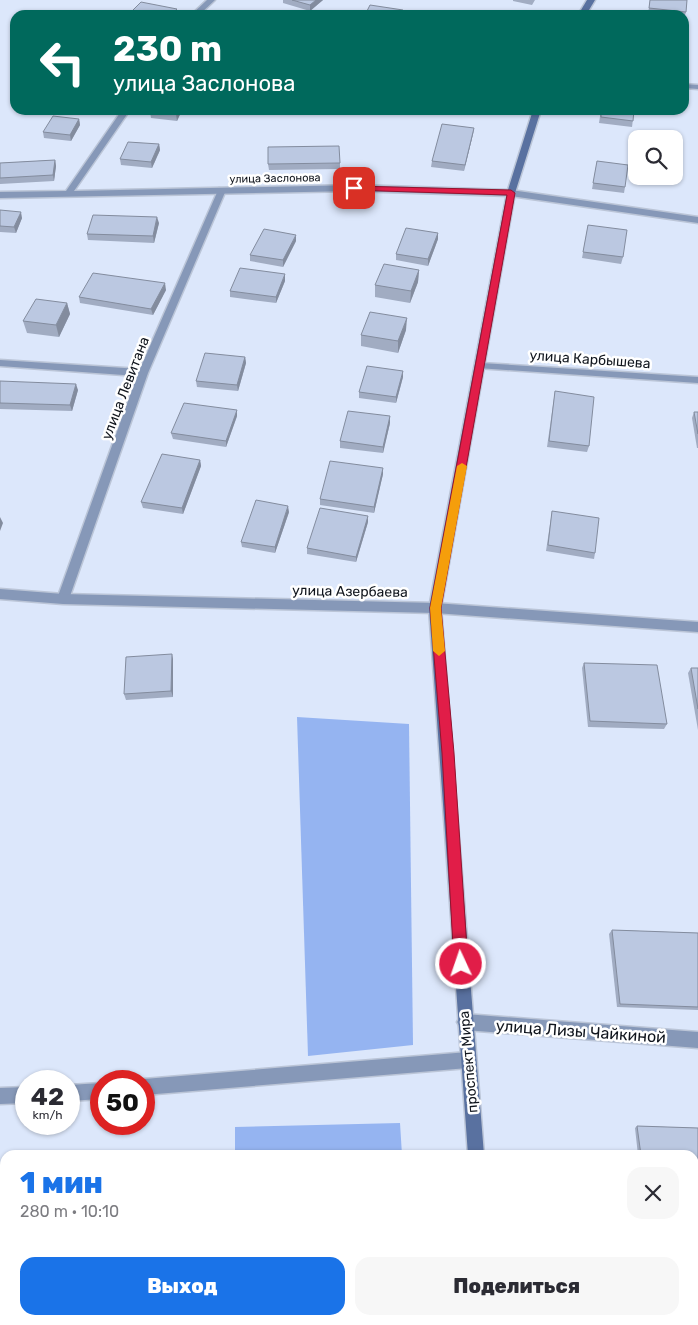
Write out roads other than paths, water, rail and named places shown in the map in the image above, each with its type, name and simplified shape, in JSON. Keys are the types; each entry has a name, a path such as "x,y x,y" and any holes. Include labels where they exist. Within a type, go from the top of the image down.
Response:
{"main road":[{"name":"проспект Мира","path":"476,1150 465,1022 448,753 435,608 481,366 511,193 534,115"}],"street":[{"path":"200,10 211,0"},
{"path":"68,194 123,115"},
{"name":"улица Заслонова","path":"0,195 354,188 511,193 698,220"},
{"name":"улица Левитана","path":"63,599 143,373 222,190"},
{"path":"0,363 143,373"},
{"name":"улица Карбышева","path":"481,366 698,380"},
{"name":"улица Азербаева","path":"0,594 63,599 435,608 698,627"},
{"name":"улица Лизы Чайкиной","path":"465,1022 698,1040"},
{"path":"155,1086 468,1060"},
{"path":"0,1096 15,1095"}]}
